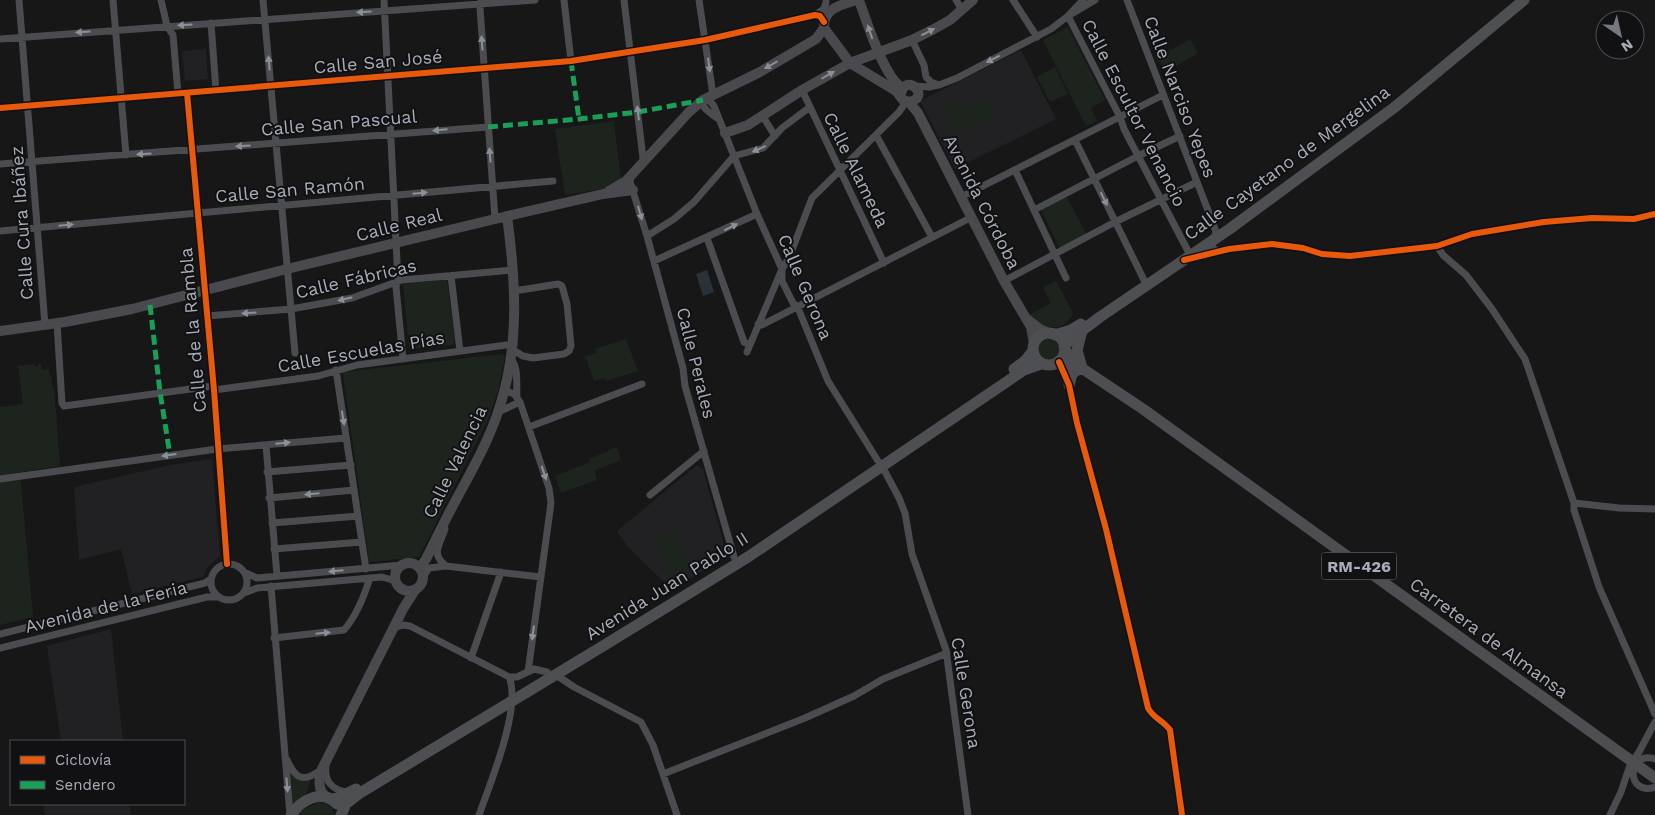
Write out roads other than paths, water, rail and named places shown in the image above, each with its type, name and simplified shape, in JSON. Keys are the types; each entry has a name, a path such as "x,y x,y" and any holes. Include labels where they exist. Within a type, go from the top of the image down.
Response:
{"highway":[{"path":"1069,385 1072,374 1077,370 1082,370 1077,350 1082,330"},
{"name":"RM-426","path":"1064,348 1082,370"},
{"name":"RM-426","path":"1053,363 1082,370"},
{"name":"Carretera de Almansa","path":"1082,370 1143,409 1634,763 1654,786"}],"main road":[{"path":"603,194 622,184 631,176 689,112 707,98 752,76 816,39 824,25 828,4 857,0"},
{"name":"Avenida Córdoba","path":"857,0 860,3 878,52 898,84 911,94 1004,281 1026,318"},
{"path":"725,133 741,129 802,90 850,63 912,40 942,25 972,0"},
{"name":"Calle Cayetano de Mergelina","path":"1215,241 1391,103 1516,0"},
{"name":"Calle Cayetano de Mergelina","path":"1053,334 1071,330 1144,280 1215,241 1395,107 1524,0"},
{"path":"824,25 850,63 911,94"},
{"path":"603,194 633,190"},
{"name":"Calle Real","path":"0,331 132,309 288,269 603,194"},
{"name":"Calle Valencia","path":"421,572 447,516 482,450 498,412 504,390 512,351 514,291 507,216"},
{"name":"Calle Cayetano de Mergelina","path":"1064,348 1082,330 1186,256"},
{"path":"1009,377 1031,366 1053,363 1064,348 1060,338 1040,329 1026,318"},
{"path":"1026,318 1033,332 1035,358 1053,363"},
{"path":"1009,377 1024,361 1040,336 1053,334"},
{"name":"Avenida Juan Pablo II","path":"340,815 346,804 360,793 734,557 1009,377"},
{"name":"Avenida Juan Pablo II","path":"551,673 748,557 880,463"},
{"path":"290,815 308,799 317,776 402,609 421,584 421,572 410,563 402,565 397,570 398,584 404,599 402,609"},
{"path":"398,584 412,594"},
{"name":"Avenida Juan Pablo II","path":"308,799 316,796 330,798 350,792 513,697"},
{"path":"322,769 319,783 321,792 338,806 340,815"}],"street":[{"name":"Calle Cura Ibáñez","path":"19,0 45,325"},
{"path":"113,0 126,155"},
{"path":"161,0 167,26 173,35 178,94"},
{"path":"263,0 295,353"},
{"path":"384,0 398,281 396,287 403,359"},
{"path":"0,38 385,11 481,2 535,0"},
{"path":"564,0 571,61"},
{"path":"624,0 643,158 646,160"},
{"path":"699,0 705,40 707,98"},
{"path":"956,0 962,10"},
{"path":"1013,0 1037,37"},
{"path":"911,94 957,78 1037,37 1060,23 1083,0"},
{"path":"1068,16 1095,0"},
{"name":"Calle Narciso Yepes","path":"1127,0 1197,182 1215,241"},
{"path":"481,2 494,219"},
{"path":"814,15 828,4"},
{"path":"814,15 820,16 824,25"},
{"name":"Calle San José","path":"0,108 571,61 705,40 814,15"},
{"name":"Calle Escultor Venancio","path":"1068,16 1161,200 1186,256"},
{"path":"210,23 216,91"},
{"path":"912,40 924,65 925,74 931,82 938,85"},
{"path":"707,238 744,342 748,348 782,269 789,258 812,198 904,106 925,74"},
{"name":"Calle Alameda","path":"802,90 884,263"},
{"name":"Calle de la Rambla","path":"187,93 227,564"},
{"path":"962,197 1163,95"},
{"name":"Calle Gerona","path":"707,98 714,106 757,214 782,269 782,281 793,303 798,308 828,381 880,463 905,513 912,554 943,637 947,653 968,815"},
{"path":"647,236 674,219 694,202 734,156 760,149 787,124 810,107"},
{"path":"891,120 906,112 920,115"},
{"path":"762,115 775,136"},
{"name":"Calle San Pascual","path":"0,164 488,126"},
{"path":"876,135 932,237"},
{"path":"1034,210 1180,136"},
{"path":"1075,140 1144,280"},
{"path":"1015,170 1066,278"},
{"name":"Calle Perales","path":"631,176 630,182 647,236 683,368 685,386 734,557"},
{"name":"Calle San Ramón","path":"0,231 553,181"},
{"path":"1004,281 1197,182"},
{"path":"654,261 757,214"},
{"path":"1186,256 1215,241 1272,244 1303,248 1322,254 1350,256 1437,246 1472,234 1514,226 1592,218 1634,219 1655,214"},
{"path":"758,324 762,325 798,308 972,217"},
{"path":"1437,246 1443,255 1466,276 1487,302 1528,366 1574,504 1574,510 1599,587 1655,714"},
{"name":"Calle Fábricas","path":"207,316 291,309 352,298 398,281 512,270"},
{"path":"451,276 460,351"},
{"path":"512,351 533,358 564,354 571,346 567,304 562,286 558,284 514,291"},
{"name":"Calle Escuelas Pías","path":"57,323 63,404 66,406 318,376 357,365 460,351 512,351"},
{"path":"512,351 519,399 549,488 551,503 528,672"},
{"path":"1053,363 1064,374 1069,385 1076,423 1106,529 1148,708 1151,715 1170,730 1182,815"},
{"path":"336,370 366,569"},
{"path":"529,427 642,384"},
{"path":"504,390 514,394 519,399"},
{"path":"498,412 519,399"},
{"path":"0,478 217,449 346,438"},
{"path":"266,445 277,576"},
{"path":"650,495 704,451"},
{"path":"267,472 351,465"},
{"path":"270,498 354,490"},
{"path":"1574,504 1655,509"},
{"path":"272,524 358,516"},
{"path":"446,566 439,561 437,553 445,531 447,516"},
{"path":"274,549 362,542"},
{"path":"398,584 382,577 271,586 251,589 240,597 229,600 219,597 212,589 211,578 217,569 227,564 237,566 244,572 257,578 402,565"},
{"path":"421,572 429,568 446,566 541,577"},
{"path":"244,572 247,583 244,593"},
{"path":"471,658 501,572"},
{"name":"Avenida de la Feria","path":"7,632 204,583 211,578"},
{"path":"274,638 344,630 350,623 363,598 370,578"},
{"path":"271,586 290,815"},
{"path":"410,626 404,615 412,594"},
{"path":"153,596 155,610"},
{"name":"Avenida de la Feria","path":"0,648 207,597 219,597"},
{"path":"393,628 403,625 410,626 508,677 515,678 537,668 551,673 641,722 663,774 677,815"},
{"path":"7,632 18,644"},
{"path":"7,632 5,640 10,646"},
{"path":"663,774 805,718 854,696 883,679 947,653"},
{"path":"479,815 504,741 513,697 508,677"},
{"path":"1610,815 1655,722"},
{"path":"1644,742 1643,748 1651,758"},
{"path":"285,755 294,772 300,777 313,776 322,769"},
{"path":"328,757 325,774 329,783 335,789 350,792"},
{"path":"1634,763 1643,758 1651,758"},
{"path":"1634,763 1633,777 1638,785"},
{"path":"1620,792 1629,785 1638,785 1646,789 1654,786"}]}
